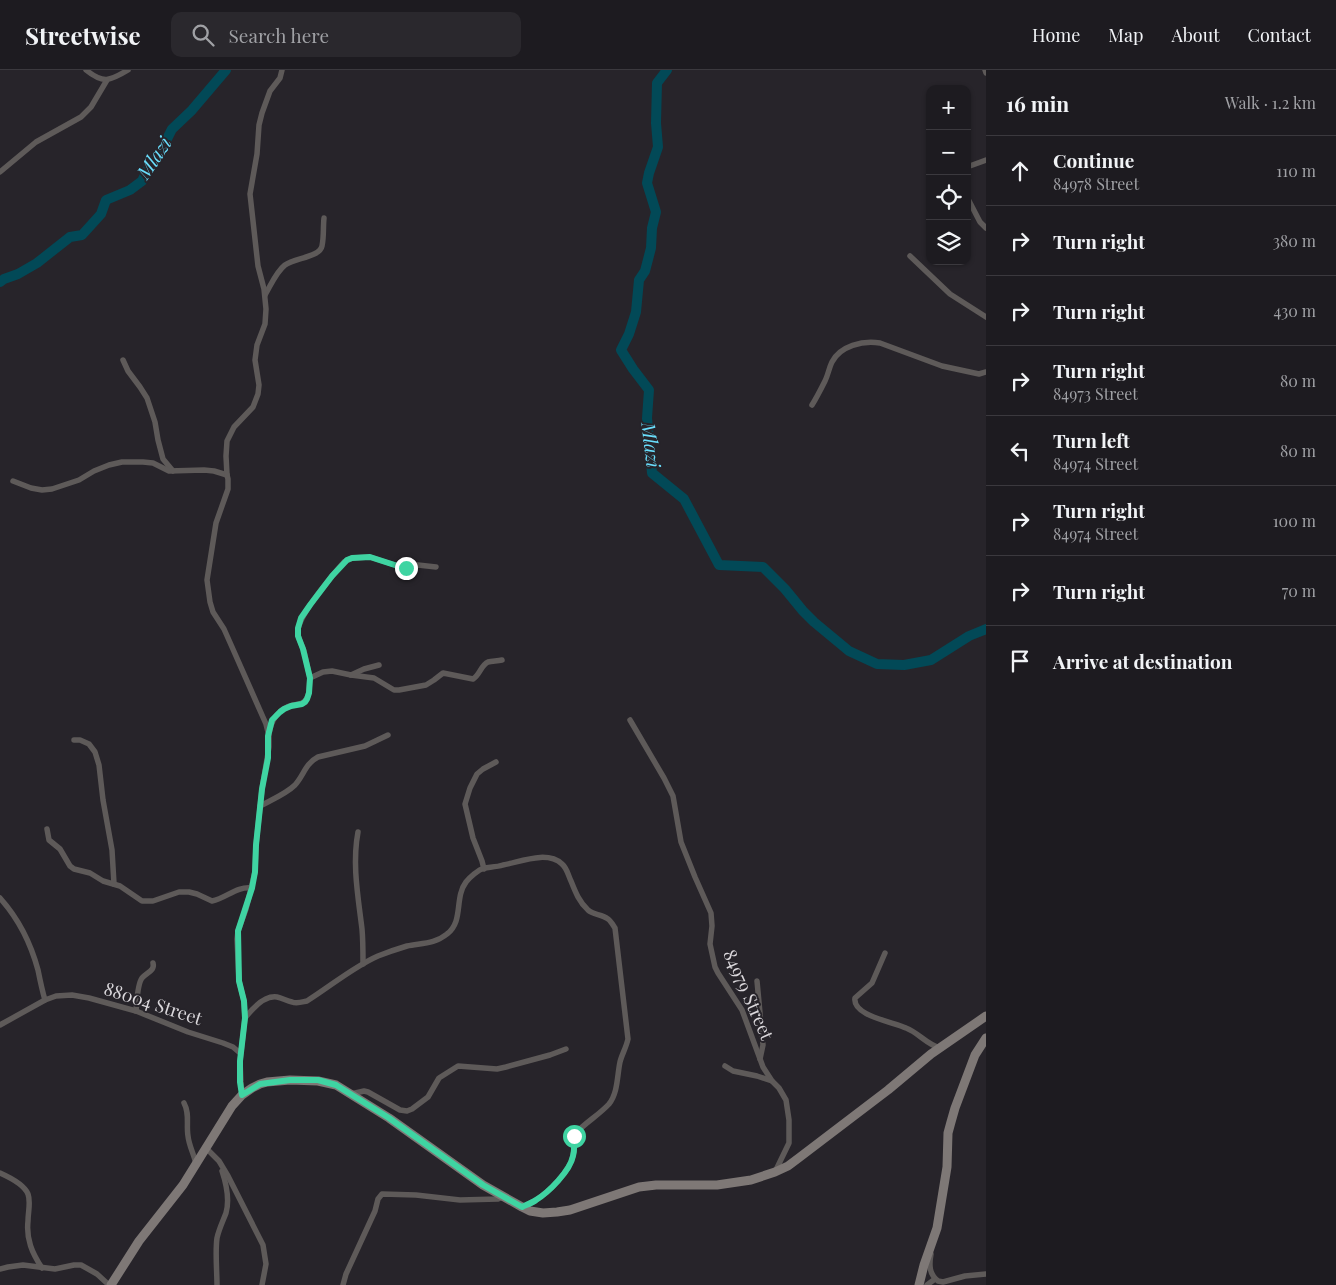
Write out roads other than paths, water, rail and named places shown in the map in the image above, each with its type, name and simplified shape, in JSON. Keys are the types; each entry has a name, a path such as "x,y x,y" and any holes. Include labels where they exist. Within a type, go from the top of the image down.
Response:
{"street":[{"path":"86,70 96,78 107,80 114,79 128,70"},
{"path":"242,1095 240,1053 245,1018 244,1001 239,981 237,939 255,872 260,806 268,758 268,736 266,724 210,602 207,580 216,523 228,489 226,456 230,432 253,407 258,394 259,385 255,360 266,318 265,295 258,266 250,194 262,113 270,91 280,78 282,70"},
{"path":"0,172 36,142 81,117 91,107 107,80"},
{"path":"971,166 986,160"},
{"path":"971,205 980,222 986,228"},
{"path":"265,295 278,273 287,264 316,254 319,251 322,246 324,218"},
{"path":"910,256 950,294 986,317"},
{"path":"812,405 826,380 836,355 842,350 863,342 880,343 942,366 979,374 986,372"},
{"path":"123,360 128,371 147,398 155,422 163,458 173,471"},
{"path":"13,481 31,488 52,489 79,480 100,468 122,462 150,462 157,464 165,470 204,470 227,475"},
{"path":"268,736 272,720 276,716 284,709 302,704 307,699 310,678 298,636 298,628 301,618 310,605 344,562 352,558 370,557 404,568 418,565 436,567"},
{"path":"310,678 323,672 332,671 370,677 394,690 404,690 430,683 443,673 473,679 477,677 486,663 502,660"},
{"path":"351,674 379,666"},
{"name":"84979 Street","path":"630,720 673,796 681,842 711,913 710,944 715,967 742,1010 763,1067 772,1081 780,1088 786,1100 790,1135 789,1143 775,1172"},
{"path":"260,806 290,790 308,764 314,759 366,746 388,736"},
{"path":"74,740 85,741 89,744 95,752 99,765 112,850 114,884"},
{"path":"484,868 473,838 465,804 477,774 482,769 496,762"},
{"path":"47,829 48,840 60,849 70,866 74,869 90,873 103,881 120,886 142,901 148,902 179,892 189,892 212,901 220,899 239,888 252,888"},
{"path":"358,832 355,874 364,964"},
{"path":"245,1018 263,1000 277,997 291,1002 308,1001 364,964 389,951 436,941 446,935 457,920 462,888 466,881 484,868 544,858 550,858 561,863 565,867 578,898 584,906 590,912 610,920 615,928 628,1039 626,1049 621,1058 614,1094 609,1104 574,1136 572,1162 559,1180 536,1200 522,1207"},
{"path":"0,898 19,922 38,969 45,1000"},
{"path":"884,953 872,983 855,998 855,1004 858,1008 872,1016 906,1027 928,1043 940,1048"},
{"path":"136,1011 139,985 142,979 154,968 153,962"},
{"path":"757,981 763,1045 760,1060"},
{"name":"88004 Street","path":"0,1024 45,1000 56,996 72,995 136,1011 188,1032 233,1047 240,1053"},
{"path":"0,1269 23,1265 55,1270 81,1265 97,1274 110,1285 139,1242 183,1185 232,1106 242,1095 260,1084 290,1080 318,1080 336,1085 395,1122 483,1185 502,1196 536,1212 557,1212 570,1210 639,1187 656,1185 717,1185 751,1180 775,1172 788,1166 940,1048 986,1016"},
{"path":"986,1038 975,1055 951,1122 947,1142 947,1167 929,1265 935,1279 943,1282 957,1277 986,1274"},
{"path":"350,1094 368,1092 400,1110 407,1111 428,1097 439,1078 458,1066 497,1069 566,1049"},
{"path":"725,1066 733,1071 772,1081"},
{"path":"184,1103 188,1112 187,1134 196,1164"},
{"path":"206,1148 219,1162 263,1245 266,1264 262,1285"},
{"path":"217,1285 216,1245 227,1211 228,1199 224,1176 219,1162"},
{"path":"0,1173 17,1182 27,1191 29,1202 28,1238 34,1256 42,1268"},
{"path":"343,1285 346,1274 372,1218 378,1199 382,1194 416,1195 460,1200 498,1199 502,1196"},
{"path":"919,1285 937,1228"},
{"path":"927,1285 935,1279"}],"waterway":[{"name":"Mlazi","path":"0,282 37,263 70,237 82,235 101,214 106,200 130,190 142,181 172,129 192,110 226,70"},
{"name":"Mlazi","path":"667,70 657,83 656,123 658,147 647,183 656,212 652,228 651,248 645,271 639,280 636,312 629,334 621,350 649,390 647,418 652,473 684,499 719,565 763,567 814,622 849,651 877,664 904,665 931,660 969,636 986,629"}]}
